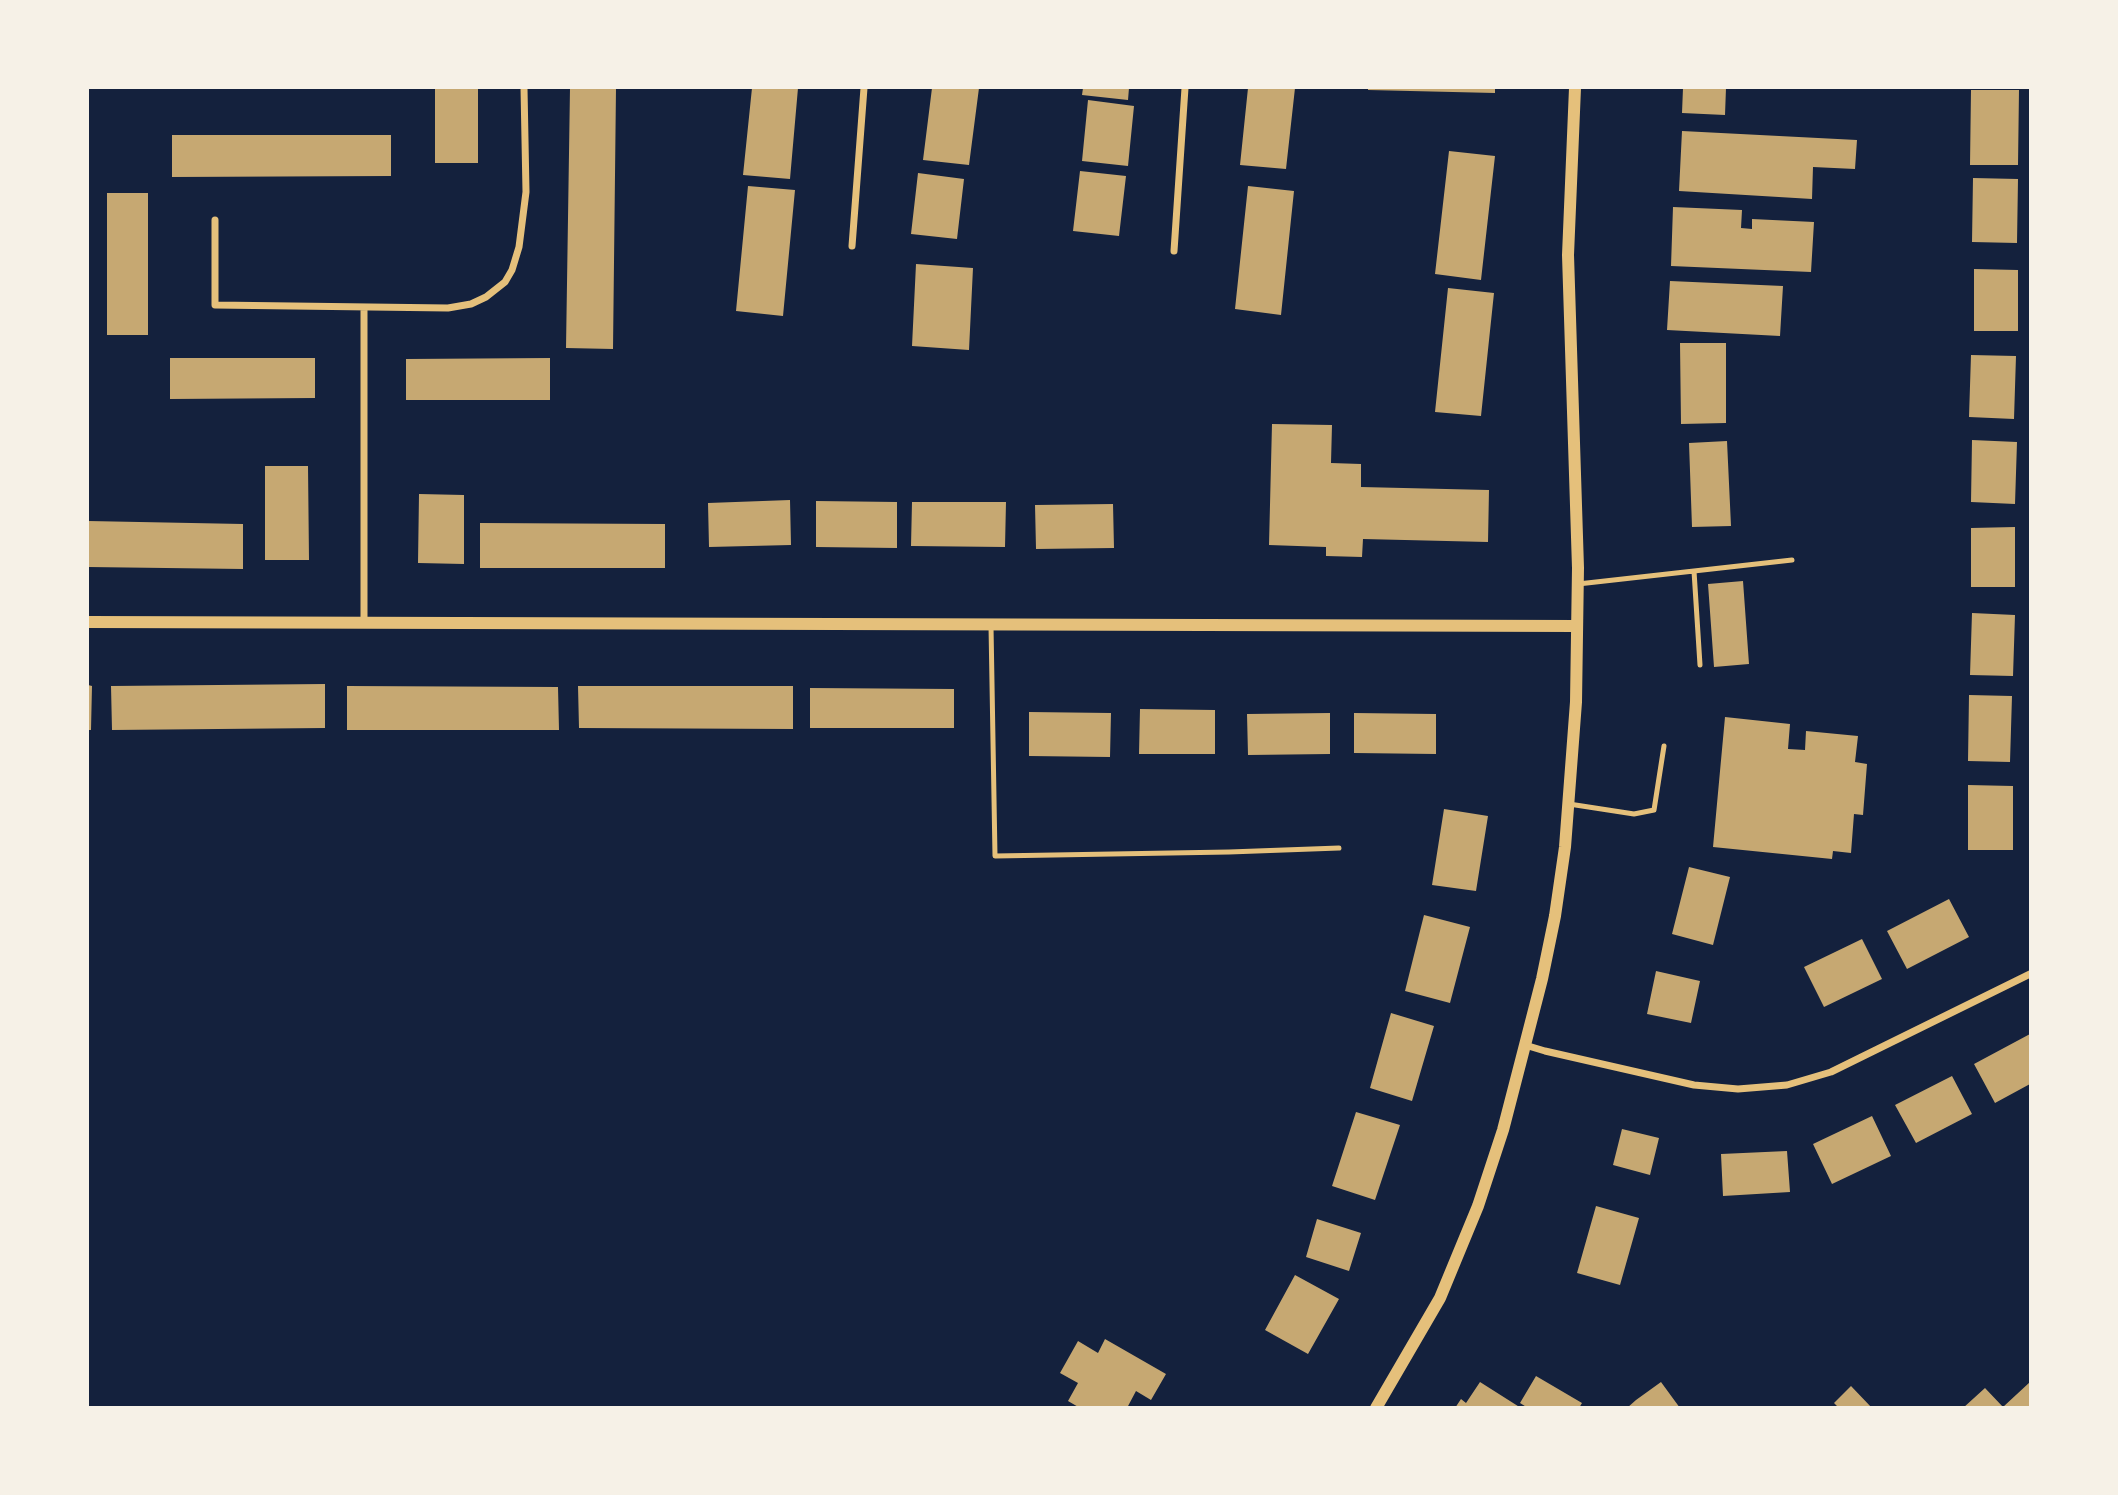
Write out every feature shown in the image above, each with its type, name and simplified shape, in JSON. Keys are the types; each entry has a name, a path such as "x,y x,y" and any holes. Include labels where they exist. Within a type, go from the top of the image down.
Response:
{"street":[{"path":"215,220 215,306 448,308 465,306 486,298 507,279 519,247 525,208 524,88"},
{"path":"852,246 864,88"},
{"path":"1174,251 1185,88"},
{"path":"1376,1408 1440,1298 1478,1206 1503,1130 1542,979 1555,916 1569,804 1576,702 1578,584 1568,255 1575,88"},
{"path":"364,308 364,624"},
{"path":"88,622 1577,626"},
{"path":"1525,1045 1694,1085 1738,1089 1787,1085 1831,1072 2031,974"}],"lane":[{"path":"1578,584 1792,560"},
{"path":"1694,571 1700,665"},
{"path":"991,625 995,856 1339,848"},
{"path":"1569,804 1634,814 1654,810 1664,746"}],"building":[{"path":"435,88 478,88 478,163 435,163"},
{"path":"570,88 616,88 613,349 566,348"},
{"path":"752,88 798,88 790,179 743,175"},
{"path":"932,88 979,88 969,165 923,160"},
{"path":"1083,88 1129,88 1128,100 1082,95"},
{"path":"1248,88 1295,88 1286,169 1240,165"},
{"path":"1495,88 1495,93 1368,90"},
{"path":"1683,88 1726,88 1725,115 1682,113"},
{"path":"1971,90 2019,90 2018,165 1970,165"},
{"path":"1088,100 1134,106 1128,166 1082,161"},
{"path":"1682,131 1857,140 1855,169 1813,167 1812,199 1679,191"},
{"path":"172,135 391,135 391,176 172,177"},
{"path":"1449,151 1495,156 1481,280 1435,274"},
{"path":"1080,171 1126,176 1119,236 1073,231"},
{"path":"918,173 964,179 957,239 911,234"},
{"path":"1973,178 2018,179 2017,243 1972,242"},
{"path":"748,186 795,190 783,316 736,311"},
{"path":"1248,186 1294,191 1281,315 1235,309"},
{"path":"107,193 148,193 148,335 107,335"},
{"path":"1673,207 1742,210 1741,228 1752,229 1752,219 1814,222 1811,272 1671,266"},
{"path":"916,264 973,268 969,350 912,346"},
{"path":"1974,269 2018,270 2018,331 1974,331"},
{"path":"1670,281 1783,286 1780,336 1667,330"},
{"path":"1448,288 1494,293 1481,416 1435,412"},
{"path":"1680,343 1726,343 1726,423 1681,424"},
{"path":"1971,355 2016,356 2014,419 1969,417"},
{"path":"170,358 315,358 315,398 170,399"},
{"path":"550,358 550,400 406,400 406,359"},
{"path":"1272,424 1332,425 1331,463 1361,464 1361,487 1489,490 1488,542 1363,539 1362,557 1326,556 1326,547 1269,545"},
{"path":"1972,440 2017,442 2015,504 1971,502"},
{"path":"1727,441 1731,526 1692,527 1689,443"},
{"path":"265,466 308,466 309,560 265,560"},
{"path":"419,494 464,495 464,564 418,563"},
{"path":"790,500 791,545 709,547 708,503"},
{"path":"816,501 897,502 897,548 816,547"},
{"path":"912,502 1006,502 1005,547 911,546"},
{"path":"1113,504 1114,548 1036,549 1035,505"},
{"path":"88,521 243,524 243,569 88,567"},
{"path":"480,523 665,524 665,568 480,568"},
{"path":"2015,527 2015,587 1971,587 1971,528"},
{"path":"1743,581 1749,664 1714,667 1708,584"},
{"path":"1972,613 2015,615 2013,676 1970,675"},
{"path":"325,684 325,728 112,730 111,686"},
{"path":"88,685 92,686 91,730 88,730"},
{"path":"347,686 558,687 559,730 347,730"},
{"path":"578,686 793,686 793,729 579,728"},
{"path":"810,688 954,689 954,728 810,728"},
{"path":"1969,695 2012,696 2010,762 1968,761"},
{"path":"1140,709 1215,710 1215,754 1139,754"},
{"path":"1029,712 1111,713 1110,757 1029,756"},
{"path":"1330,713 1330,754 1248,755 1247,714"},
{"path":"1354,713 1436,714 1436,754 1354,753"},
{"path":"1725,717 1790,724 1788,749 1805,750 1806,731 1858,736 1855,762 1867,764 1863,815 1854,814 1851,853 1833,851 1832,859 1713,847"},
{"path":"1968,785 2013,786 2013,850 1968,850"},
{"path":"1444,809 1488,816 1476,891 1432,885"},
{"path":"1689,867 1730,877 1713,945 1672,934"},
{"path":"1949,899 1969,937 1907,969 1887,931"},
{"path":"1424,915 1470,927 1450,1003 1405,991"},
{"path":"1862,939 1882,979 1824,1007 1804,967"},
{"path":"1656,971 1700,981 1691,1023 1647,1014"},
{"path":"1391,1013 1434,1026 1412,1101 1370,1088"},
{"path":"2030,1034 2030,1084 1995,1103 1974,1064"},
{"path":"1952,1076 1972,1114 1916,1143 1895,1105"},
{"path":"1356,1112 1400,1125 1375,1200 1332,1186"},
{"path":"1872,1116 1891,1156 1832,1184 1813,1144"},
{"path":"1622,1129 1659,1138 1650,1175 1613,1165"},
{"path":"1787,1151 1790,1192 1723,1196 1721,1154"},
{"path":"1596,1206 1639,1218 1620,1285 1577,1273"},
{"path":"1317,1219 1361,1233 1349,1271 1306,1257"},
{"path":"1295,1275 1339,1299 1308,1354 1265,1330"},
{"path":"1105,1339 1166,1374 1151,1400 1136,1391 1127,1408 1080,1408 1068,1401 1078,1383 1060,1373 1078,1341 1098,1353"},
{"path":"1536,1376 1582,1403 1579,1408 1528,1408 1520,1403"},
{"path":"1480,1382 1521,1408 1455,1408 1461,1399 1466,1403"},
{"path":"1661,1382 1680,1408 1627,1408 1636,1400"},
{"path":"2030,1382 2030,1408 1963,1408 1985,1388 2003,1407"},
{"path":"1851,1386 1872,1408 1839,1408 1834,1403"}]}
